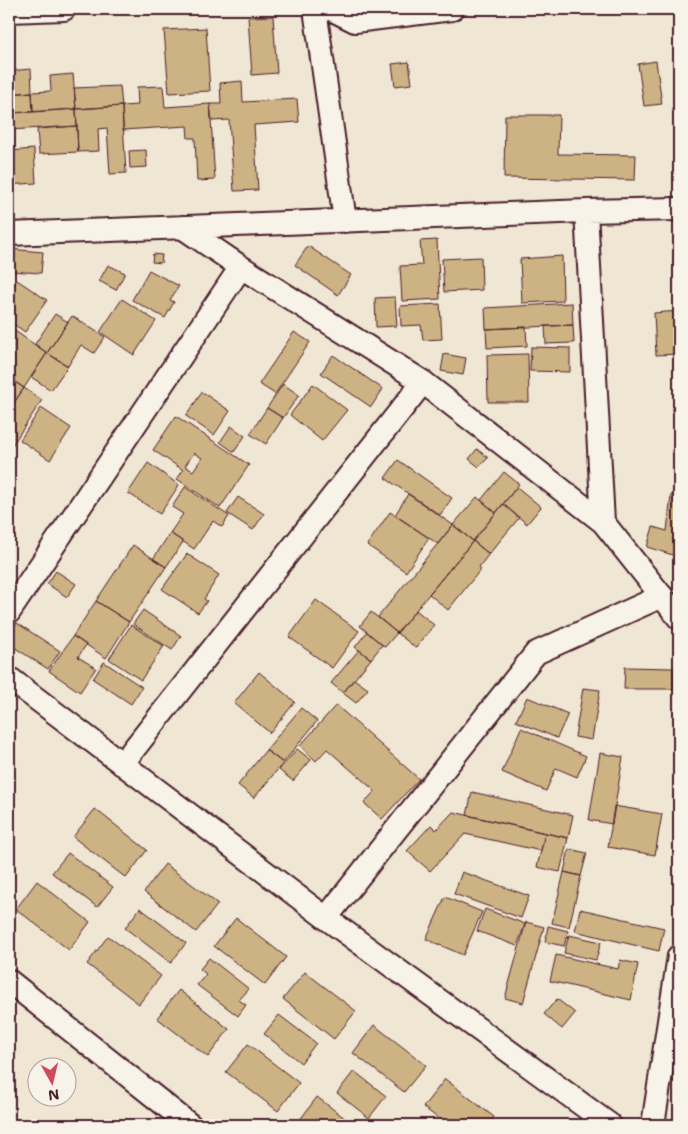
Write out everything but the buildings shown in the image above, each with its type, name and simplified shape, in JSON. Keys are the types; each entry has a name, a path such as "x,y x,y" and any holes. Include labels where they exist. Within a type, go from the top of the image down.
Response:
{"street":[{"path":"9,11 64,9"},
{"path":"315,9 346,221"},
{"path":"331,9 355,22 452,9"},
{"path":"9,234 679,209"},
{"path":"586,211 603,522"},
{"path":"182,227 241,267 423,382 603,522 679,618"},
{"path":"9,612 241,267"},
{"path":"122,764 423,382"},
{"path":"326,918 536,653 662,596"},
{"path":"9,678 326,918 610,1125"},
{"path":"653,1125 679,956"},
{"path":"9,981 190,1125"}]}
